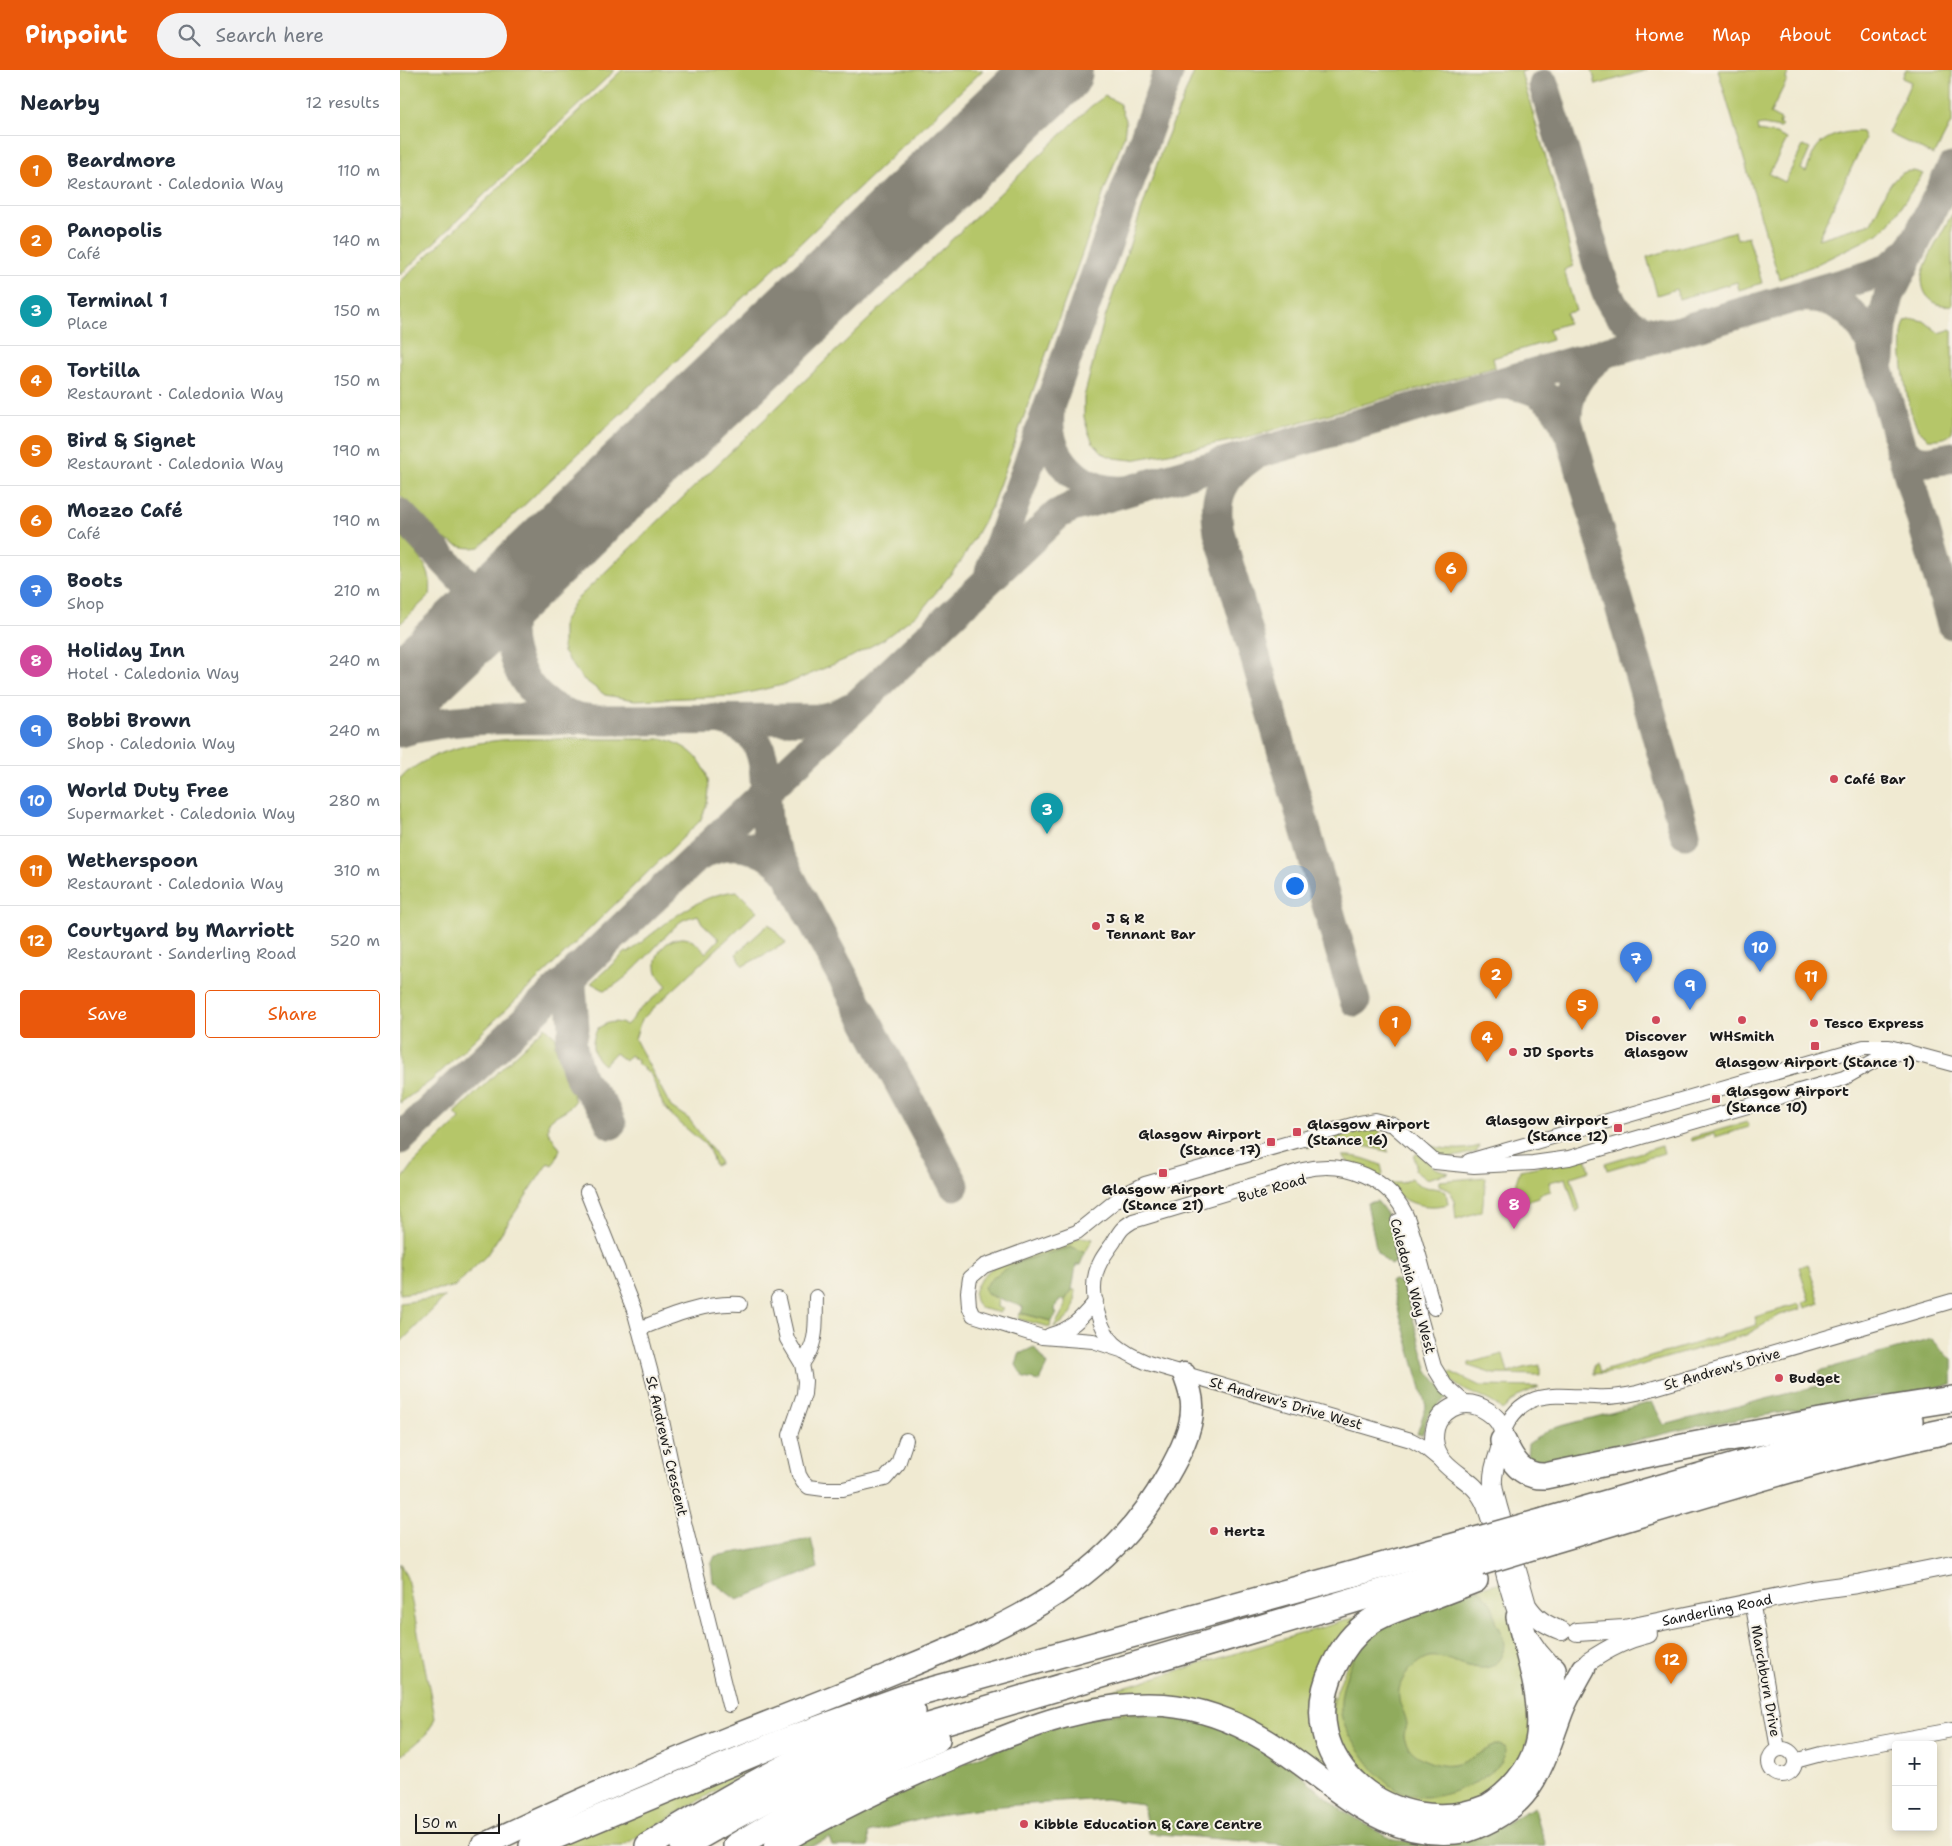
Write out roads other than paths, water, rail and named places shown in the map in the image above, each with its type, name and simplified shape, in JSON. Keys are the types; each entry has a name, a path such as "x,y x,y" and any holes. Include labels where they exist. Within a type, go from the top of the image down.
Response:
{"highway":[{"path":"482,1846 615,1786 729,1738 948,1650 1016,1619 1073,1584 1096,1565 1138,1523 1175,1462 1187,1434 1192,1409 1190,1393 1184,1374"},
{"path":"1503,1437 1508,1453 1520,1469 1531,1475 1545,1476 1617,1459 1944,1415"},
{"path":"532,1846 779,1743 906,1697 1279,1596 1478,1561 1550,1538 1888,1445 1944,1415"},
{"path":"683,1846 789,1786 882,1744 962,1715 1478,1561 1550,1538 1811,1444 1944,1415"},
{"path":"1478,1561 1370,1622 1349,1642 1338,1656 1327,1684 1324,1701 1324,1719 1329,1748 1344,1777 1360,1796 1388,1814 1422,1822 1439,1822 1469,1816 1493,1804 1505,1795 1522,1776 1537,1747 1550,1704 1550,1665"},
{"path":"648,1846 734,1794 772,1774 840,1741 903,1716 1279,1596"},
{"path":"1519,1617 1538,1697 1539,1723 1537,1747"},
{"path":"736,1846 827,1793 917,1748 966,1727 1145,1661"},
{"path":"775,1846 822,1820 907,1778 1004,1736 1078,1713 1106,1707 1137,1705 1185,1708 1206,1713 1249,1730 1283,1751 1354,1809 1381,1825 1422,1836 1442,1836 1460,1833 1498,1817 1525,1793 1545,1760 1563,1709 1586,1665"}],"street":[{"path":"1446,1164 1469,1161 1864,1047 1889,1047 1952,1064"},
{"path":"1446,1164 1474,1166 1533,1163 1568,1158 1844,1078 1881,1058 1907,1051"},
{"name":"St Andrew's Drive West","path":"1444,1463 1424,1447 1411,1440 1148,1363 1124,1351 1093,1341 1060,1340 1042,1337 973,1315 969,1306 968,1292 970,1278 984,1266 1078,1232 1122,1195 1145,1184 1359,1123 1374,1120 1393,1125 1435,1162 1446,1164"},
{"name":"Caledonia Way West","path":"1319,1171 1338,1167 1357,1171 1381,1184 1392,1196 1407,1219 1434,1308"},
{"name":"Bute Road","path":"1096,1301 1096,1273 1100,1261 1113,1242 1149,1224 1305,1178 1319,1171"},
{"name":"Caledonia Way West","path":"1319,1171 1359,1181 1375,1191 1394,1211 1401,1230 1420,1317 1434,1367 1445,1385 1466,1404"},
{"name":"St Andrew's Crescent","path":"587,1192 634,1310 655,1388 681,1510 729,1705"},
{"path":"802,1364 810,1353 815,1341 816,1297"},
{"path":"778,1299 787,1338 802,1364 805,1381 804,1394 790,1435 799,1475 803,1482 809,1487 824,1490 843,1489 885,1479 898,1464 906,1440"},
{"path":"1042,1337 1062,1332 1073,1326 1096,1301"},
{"name":"St Andrew's Drive West","path":"1096,1301 1099,1317 1105,1330 1111,1340 1124,1351"},
{"name":"St Andrew's Drive","path":"1503,1437 1507,1424 1518,1409 1538,1397 1550,1394 1608,1397 1638,1393 1952,1301"},
{"path":"639,1329 662,1319 706,1306 723,1303 740,1304"},
{"path":"1466,1404 1481,1407 1492,1414 1501,1426 1503,1437 1493,1467 1493,1483 1527,1605 1545,1624 1582,1636 1590,1648 1586,1665 1578,1672 1564,1675 1550,1665 1529,1638 1519,1617 1485,1503 1476,1489 1444,1463 1437,1452 1434,1441 1437,1422 1441,1416 1452,1408 1466,1404"},
{"name":"Sanderling Road","path":"1569,1632 1624,1629 1813,1590 1857,1584 1952,1565"},
{"name":"Sanderling Road","path":"1586,1665 1612,1647 1635,1638 1816,1600 1857,1584"},
{"name":"Marchburn Drive","path":"1754,1612 1778,1749"},
{"path":"1550,1665 1545,1654 1550,1640 1555,1634 1569,1632"},
{"name":"Marchburn Drive","path":"1795,1761 1821,1754 1952,1730"},
{"name":"Marchburn Drive","path":"1778,1749 1791,1753 1795,1761 1793,1769 1786,1774 1774,1772 1769,1765 1769,1760 1774,1751 1778,1749"}],"place":[{"name":"Mozzo Café","path":"1451,593"},
{"name":"Café Bar","path":"1834,779"},
{"name":"Terminal 1","path":"1047,834"},
{"name":"J & R Tennant Bar","path":"1096,926"},
{"name":"World Duty Free","path":"1760,972"},
{"name":"Boots","path":"1636,983"},
{"name":"Panopolis","path":"1496,999"},
{"name":"Wetherspoon","path":"1811,1001"},
{"name":"Bobbi Brown","path":"1690,1010"},
{"name":"Discover Glasgow","path":"1656,1020"},
{"name":"WHSmith","path":"1742,1020"},
{"name":"Tesco Express","path":"1814,1023"},
{"name":"Bird & Signet","path":"1582,1030"},
{"name":"Glasgow Airport (Stance 1)","path":"1815,1046"},
{"name":"Beardmore","path":"1395,1047"},
{"name":"JD Sports","path":"1513,1052"},
{"name":"Tortilla","path":"1487,1062"},
{"name":"Glasgow Airport (Stance 10)","path":"1716,1099"},
{"name":"Glasgow Airport (Stance 12)","path":"1618,1128"},
{"name":"Glasgow Airport (Stance 16)","path":"1297,1132"},
{"name":"Glasgow Airport (Stance 17)","path":"1271,1142"},
{"name":"Glasgow Airport (Stance 21)","path":"1163,1173"},
{"name":"Holiday Inn","path":"1514,1229"},
{"name":"Budget","path":"1779,1378"},
{"name":"Hertz","path":"1214,1531"},
{"name":"Courtyard by Marriott","path":"1671,1684"},
{"name":"Kibble Education & Care Centre","path":"1024,1824"}]}
